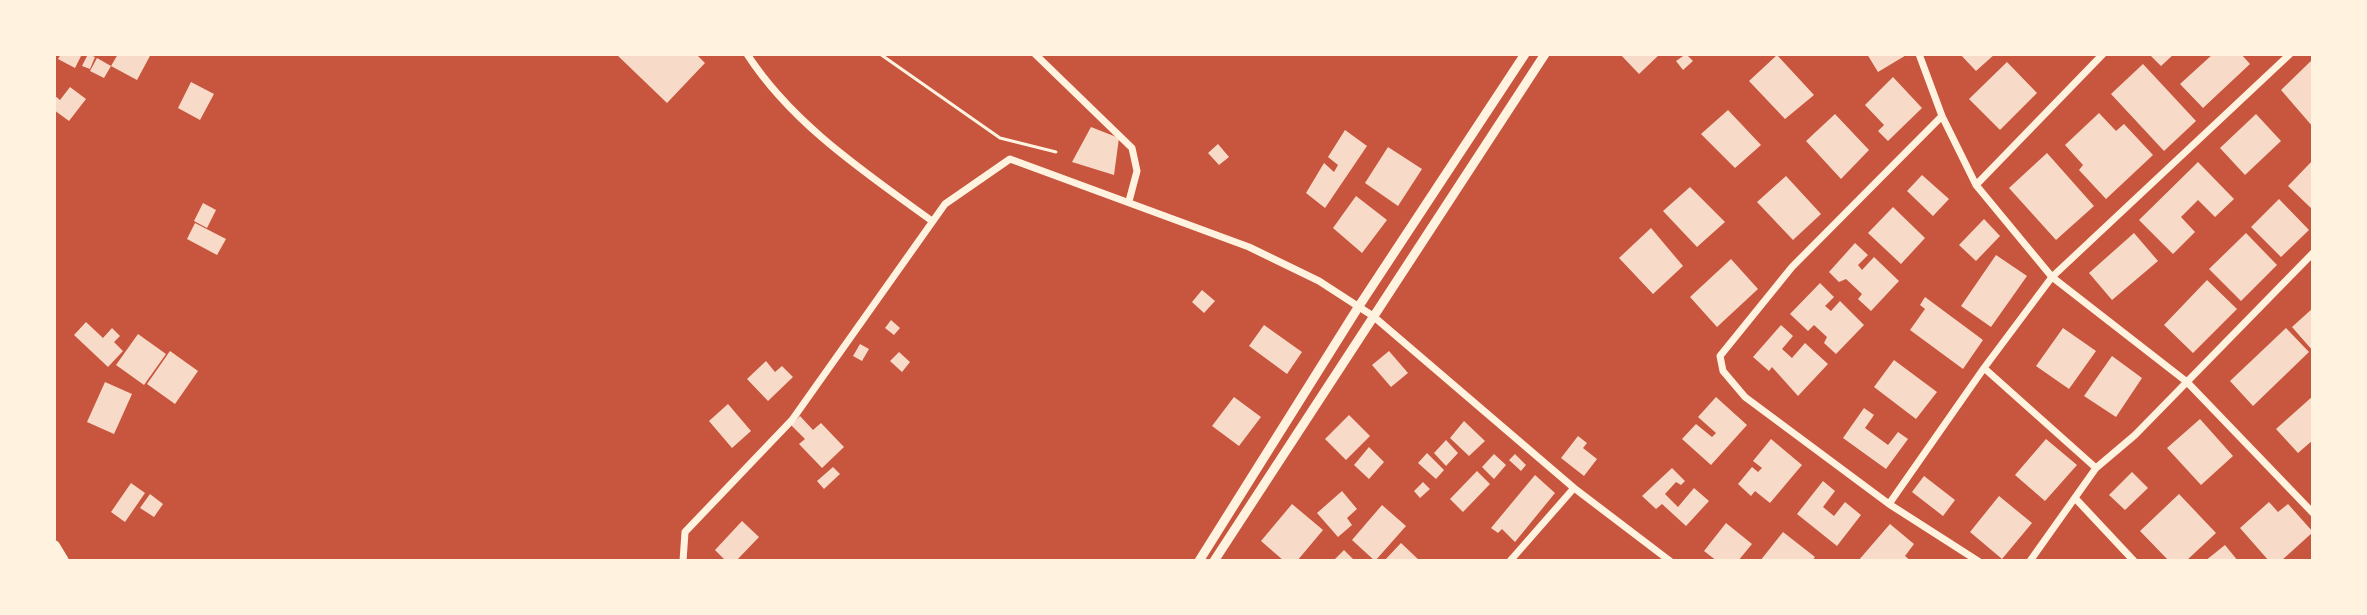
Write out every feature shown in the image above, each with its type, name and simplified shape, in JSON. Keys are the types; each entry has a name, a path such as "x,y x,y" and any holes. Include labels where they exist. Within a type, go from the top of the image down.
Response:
{"highway":[{"path":"54,546 63,561"}],"street":[{"path":"747,54 764,80 843,155 932,221"},
{"path":"1035,54 1132,148 1137,171 1129,201"},
{"path":"1199,561 1359,306 1525,54"},
{"path":"1214,561 1545,54"},
{"path":"1919,54 1942,116 1976,185 2052,277 2187,382 2313,513"},
{"path":"1976,185 2103,54"},
{"path":"1889,504 2052,277 2290,54"},
{"path":"1942,116 1792,267 1720,356 1723,371 1745,397 1889,504 1978,561"},
{"path":"683,561 685,532 792,420 945,204 1010,159 1249,247 1319,281 1373,316 1574,488 1670,561"},
{"path":"2030,561 2096,468 2187,382 2313,253"},
{"path":"1984,368 2096,468"},
{"path":"1510,561 1574,488"},
{"path":"2075,498 2134,561"}],"path":[{"path":"880,54 1000,138 1056,152"}],"building":[{"path":"61,54 82,54 75,68 58,59"},
{"path":"88,54 95,57 90,69 82,66"},
{"path":"118,54 151,54 137,80 111,66"},
{"path":"616,54 696,54 705,63 667,103"},
{"path":"1620,54 1660,54 1639,74"},
{"path":"1686,54 1693,61 1683,70 1676,61"},
{"path":"1867,54 1908,54 1878,72"},
{"path":"1960,54 1995,54 1976,71"},
{"path":"2149,54 2174,54 2161,66"},
{"path":"2213,54 2241,54 2250,64 2203,108 2180,84"},
{"path":"1777,55 1814,95 1785,119 1749,81"},
{"path":"97,58 111,66 104,78 90,71"},
{"path":"2313,59 2313,127 2281,90"},
{"path":"2007,62 2037,93 2000,130 1969,99"},
{"path":"2143,64 2196,121 2164,151 2111,94"},
{"path":"1893,77 1922,108 1888,141 1878,131 1884,125 1865,105"},
{"path":"191,82 214,94 200,120 178,108"},
{"path":"70,87 86,99 69,121 54,110 54,95 60,100"},
{"path":"1728,110 1761,145 1735,168 1701,134"},
{"path":"2099,113 2116,131 2124,124 2153,155 2106,199 2079,170 2083,165 2065,145"},
{"path":"1835,114 1869,150 1841,179 1806,141"},
{"path":"2256,114 2281,141 2245,175 2220,148"},
{"path":"1091,127 1119,138 1114,175 1072,162"},
{"path":"1345,130 1367,146 1325,208 1306,193 1324,163 1334,172 1338,165 1328,157"},
{"path":"1218,144 1229,157 1219,165 1208,153"},
{"path":"1388,147 1422,169 1398,206 1365,183"},
{"path":"2047,153 2094,206 2056,240 2009,188"},
{"path":"2313,160 2313,210 2288,186"},
{"path":"2198,162 2234,199 2215,217 2198,200 2181,217 2195,232 2173,254 2139,220"},
{"path":"1922,175 1949,199 1933,216 1907,191"},
{"path":"1786,176 1821,214 1793,240 1757,202"},
{"path":"1690,187 1725,222 1697,247 1663,211"},
{"path":"1356,196 1387,220 1362,253 1333,228"},
{"path":"2279,199 2309,230 2281,257 2251,227"},
{"path":"203,203 216,210 207,228 194,221"},
{"path":"1893,207 1925,238 1901,264 1868,233"},
{"path":"1984,219 2000,236 1976,261 1959,245"},
{"path":"195,223 226,239 217,255 187,239"},
{"path":"1651,228 1683,266 1653,294 1619,258"},
{"path":"2134,233 2158,261 2112,300 2089,273"},
{"path":"2246,233 2277,265 2241,301 2209,269"},
{"path":"1855,243 1868,255 1858,265 1862,270 1874,257 1899,281 1871,311 1858,299 1862,294 1846,279 1839,282 1829,272"},
{"path":"1996,255 2027,276 1991,327 1961,306"},
{"path":"1731,259 1758,289 1717,327 1690,297"},
{"path":"2207,280 2237,309 2193,353 2164,325"},
{"path":"1820,283 1834,297 1825,306 1831,311 1840,301 1864,325 1836,354 1824,343 1827,337 1814,325 1808,331 1790,314"},
{"path":"1202,290 1215,301 1204,313 1192,302"},
{"path":"1925,297 1983,340 1963,369 1910,330 1925,309 1920,305"},
{"path":"2313,308 2313,351 2292,327"},
{"path":"891,320 900,328 894,335 885,328"},
{"path":"86,322 103,338 112,328 120,336 114,342 123,351 108,367 74,335"},
{"path":"1264,325 1302,352 1287,374 1249,346"},
{"path":"1781,325 1793,336 1782,349 1792,358 1805,343 1828,364 1798,396 1772,367 1769,371 1753,357"},
{"path":"2063,328 2096,351 2069,389 2036,366"},
{"path":"2286,328 2309,352 2253,406 2230,381"},
{"path":"138,334 166,354 144,385 116,365"},
{"path":"860,344 869,349 862,361 853,356"},
{"path":"170,351 198,371 175,404 147,384"},
{"path":"1389,351 1408,373 1391,387 1372,365"},
{"path":"899,352 910,362 902,372 890,361"},
{"path":"2112,356 2142,378 2116,417 2084,396"},
{"path":"1894,360 1937,392 1916,419 1874,387"},
{"path":"766,361 775,372 782,366 793,377 768,401 747,379"},
{"path":"105,382 132,394 114,434 87,422"},
{"path":"2313,396 2313,440 2298,453 2276,429"},
{"path":"1234,397 1261,417 1239,446 1212,426"},
{"path":"1716,397 1747,425 1711,465 1682,439 1696,424 1712,437 1716,433 1698,417"},
{"path":"728,404 751,431 732,448 709,421"},
{"path":"1864,408 1874,415 1865,428 1888,445 1898,432 1908,439 1886,469 1843,438"},
{"path":"1349,415 1370,436 1346,460 1325,439"},
{"path":"800,416 813,430 821,423 844,447 822,468 799,444 805,439 791,425"},
{"path":"2200,419 2233,456 2201,485 2167,448"},
{"path":"1464,421 1485,441 1469,456 1450,438"},
{"path":"1578,436 1587,443 1583,448 1597,459 1584,476 1561,458"},
{"path":"1771,439 1802,465 1770,503 1755,491 1751,496 1738,484 1752,467 1758,472 1762,468 1753,461"},
{"path":"2046,439 2077,465 2045,501 2015,475"},
{"path":"1446,440 1458,453 1446,466 1434,453"},
{"path":"1369,447 1384,462 1369,479 1354,465"},
{"path":"1427,453 1444,470 1436,479 1418,463"},
{"path":"1494,454 1506,465 1494,479 1482,467"},
{"path":"1515,454 1526,465 1521,471 1509,460"},
{"path":"833,467 840,474 824,489 817,481"},
{"path":"1672,468 1685,481 1681,485 1676,482 1665,494 1678,507 1694,488 1709,501 1686,526 1662,504 1656,509 1642,496"},
{"path":"1477,471 1490,484 1463,512 1450,499"},
{"path":"2132,472 2148,488 2125,510 2109,495"},
{"path":"1535,475 1555,493 1515,542 1502,529 1498,533 1491,528"},
{"path":"1924,476 1955,500 1943,516 1912,492"},
{"path":"1823,481 1835,491 1823,507 1834,516 1845,502 1861,515 1837,546 1797,514"},
{"path":"1423,482 1430,489 1420,498 1414,491"},
{"path":"131,483 145,493 125,522 111,512"},
{"path":"1342,491 1357,509 1347,518 1352,525 1338,537 1317,513"},
{"path":"150,494 163,504 154,517 140,508"},
{"path":"2179,494 2216,533 2186,561 2169,561 2140,531"},
{"path":"1999,496 2032,523 2002,559 1970,532"},
{"path":"2269,502 2278,512 2288,504 2313,532 2281,561 2269,561 2240,528"},
{"path":"1292,504 1323,530 1297,561 1284,561 1261,541"},
{"path":"1382,505 1406,526 1375,561 1352,540"},
{"path":"742,521 759,537 736,561 726,561 715,550"},
{"path":"1726,523 1752,544 1738,561 1717,561 1704,551"},
{"path":"1890,524 1914,544 1905,556 1911,561 1858,561"},
{"path":"1783,532 1815,557 1812,561 1760,561"},
{"path":"1401,543 1420,561 1384,561"},
{"path":"2225,545 2238,561 2205,561"},
{"path":"1344,550 1355,561 1333,561"}]}
